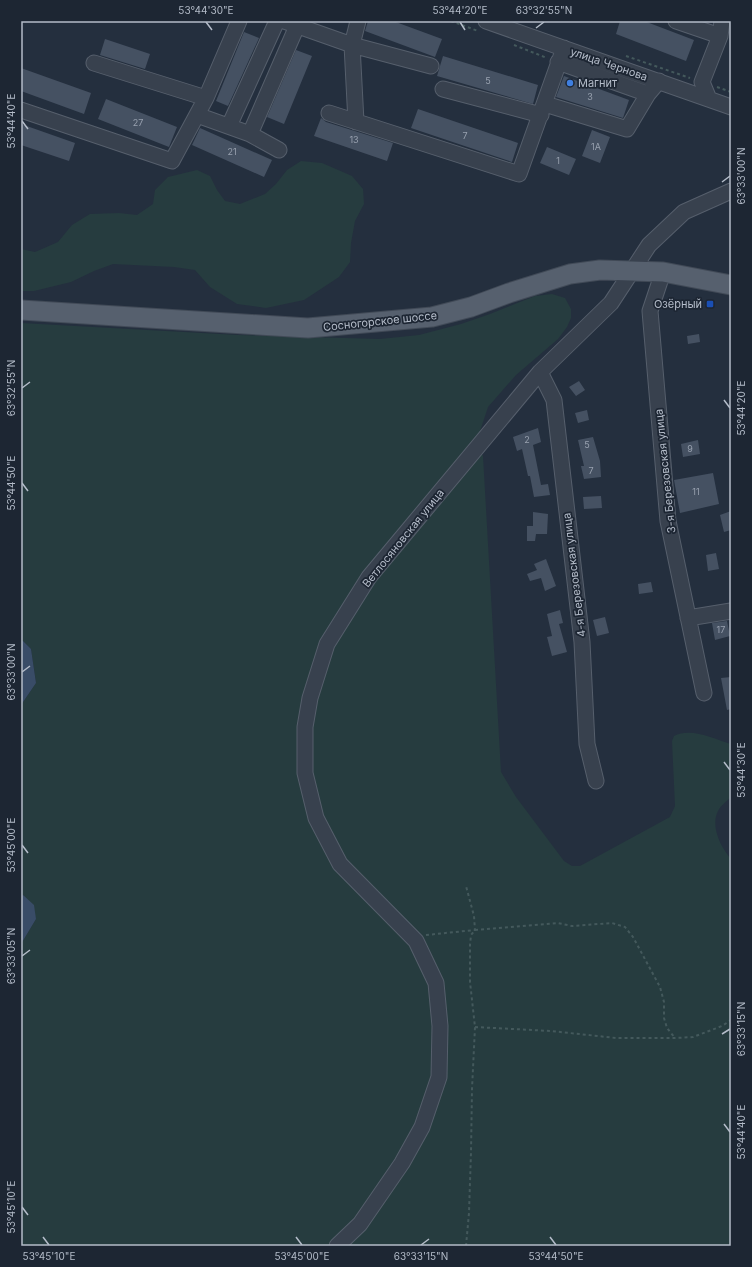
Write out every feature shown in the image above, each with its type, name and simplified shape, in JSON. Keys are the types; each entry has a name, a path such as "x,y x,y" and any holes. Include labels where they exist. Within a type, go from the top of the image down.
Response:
{"main road":[{"name":"Сосногорское шоссе","path":"21,310 308,328 432,317 570,274 600,270 663,272 731,285"}],"street":[{"path":"21,110 172,161 206,98 239,21"},
{"path":"229,126 277,21"},
{"path":"356,122 352,45 358,21"},
{"name":"улица Чернова","path":"486,21 561,55 659,81 731,107"},
{"path":"676,21 720,36"},
{"path":"709,99 702,82 720,36 722,21"},
{"path":"250,134 290,24 352,45 431,66"},
{"path":"329,113 518,174 543,109 561,55 648,94"},
{"path":"94,63 206,98"},
{"path":"443,89 543,109 627,129 648,94 659,81"},
{"path":"197,115 250,134 279,150"},
{"name":"Ветлосяновская улица","path":"337,1246 360,1224 402,1163 422,1127 439,1077 440,1026 436,983 416,941 340,864 316,818 305,773 306,727 310,698 327,644 369,577 540,372 611,303 649,245 684,212 731,191"},
{"name":"3-я Березовская улица","path":"663,272 650,311 668,521 704,693"},
{"name":"4-я Березовская улица","path":"540,372 554,400 582,642 587,744 596,781"},
{"path":"688,618 731,611"}],"path":[{"path":"466,886 474,916 475,930 471,935 470,982 475,1027 469,1213 466,1246"},
{"path":"413,938 442,933 558,923 572,926 612,923 625,927 633,937 660,987 664,1002 664,1018 667,1028 675,1038"},
{"path":"475,1027 552,1031 616,1038 693,1038 722,1026 731,1020"}],"green space":[{"path":"301,161 322,163 352,176 363,189 364,204 355,221 351,243 350,262 339,277 304,300 266,308 237,304 210,287 195,270 174,267 113,264 71,282 34,291 21,291 21,249 35,252 58,242 72,225 90,214 119,213 137,215 153,204 155,190 168,177 197,170 210,176 217,190 225,201 240,204 265,194 276,184 287,170"},
{"path":"552,294 565,298 571,309 571,318 567,327 558,339 516,375 488,407 476,443 483,456 501,772 516,797 564,861 572,866 580,866 670,817 675,806 672,741 674,736 695,733 731,744 731,797 719,809 715,823 720,843 731,859 731,1246 21,1246 21,944 36,919 23,895 21,896 21,705 36,683 31,649 23,641 21,641 21,323 238,335 380,339 419,335 461,324 535,296"}],"water":[{"path":"21,641 23,641 31,649 36,683 21,705"},
{"path":"23,895 34,905 36,919 21,944 21,896"}],"building":[{"path":"368,21 393,21 442,39 435,57 365,31"},
{"path":"620,21 644,21 694,40 686,61 616,34"},
{"path":"244,32 259,38 228,106 216,101"},
{"path":"105,39 150,54 145,69 100,55"},
{"path":"296,50 312,56 284,124 267,117"},
{"path":"443,56 538,85 533,104 437,76"},
{"path":"21,68 91,93 84,114 21,91"},
{"path":"564,76 629,100 623,118 556,97"},
{"path":"106,99 177,127 169,147 98,119"},
{"path":"418,109 518,143 512,162 411,128"},
{"path":"321,118 326,122 393,143 387,161 314,136"},
{"path":"21,124 75,143 69,161 21,145"},
{"path":"200,128 272,160 264,177 192,145"},
{"path":"592,130 610,137 600,163 582,156"},
{"path":"547,147 576,159 569,175 540,163"},
{"path":"699,334 700,342 688,344 687,336"},
{"path":"579,381 585,390 576,396 569,387"},
{"path":"587,410 589,420 578,423 575,413"},
{"path":"538,428 541,442 533,445 541,485 548,484 550,495 534,497 530,476 528,476 522,449 517,451 513,437"},
{"path":"593,437 600,461 601,477 584,479 581,466 584,466 578,440"},
{"path":"698,440 700,454 683,457 681,444"},
{"path":"713,473 719,504 680,513 674,480"},
{"path":"601,496 602,508 584,509 583,497"},
{"path":"731,511 731,530 724,532 720,515"},
{"path":"533,512 548,514 547,534 536,534 535,541 527,541 527,526 533,526"},
{"path":"716,553 719,569 708,571 706,555"},
{"path":"546,559 556,586 545,591 541,578 530,581 527,574 537,570 534,564"},
{"path":"651,582 653,592 639,594 638,584"},
{"path":"560,610 563,623 559,624 567,652 552,656 547,637 552,636 547,614"},
{"path":"605,617 609,633 597,636 593,620"},
{"path":"727,621 730,636 715,640 712,623"},
{"path":"731,677 731,709 727,710 721,678"}],"place":[{"name":"Магнит","path":"570,83"},
{"name":"Озёрный","path":"710,304"}]}
